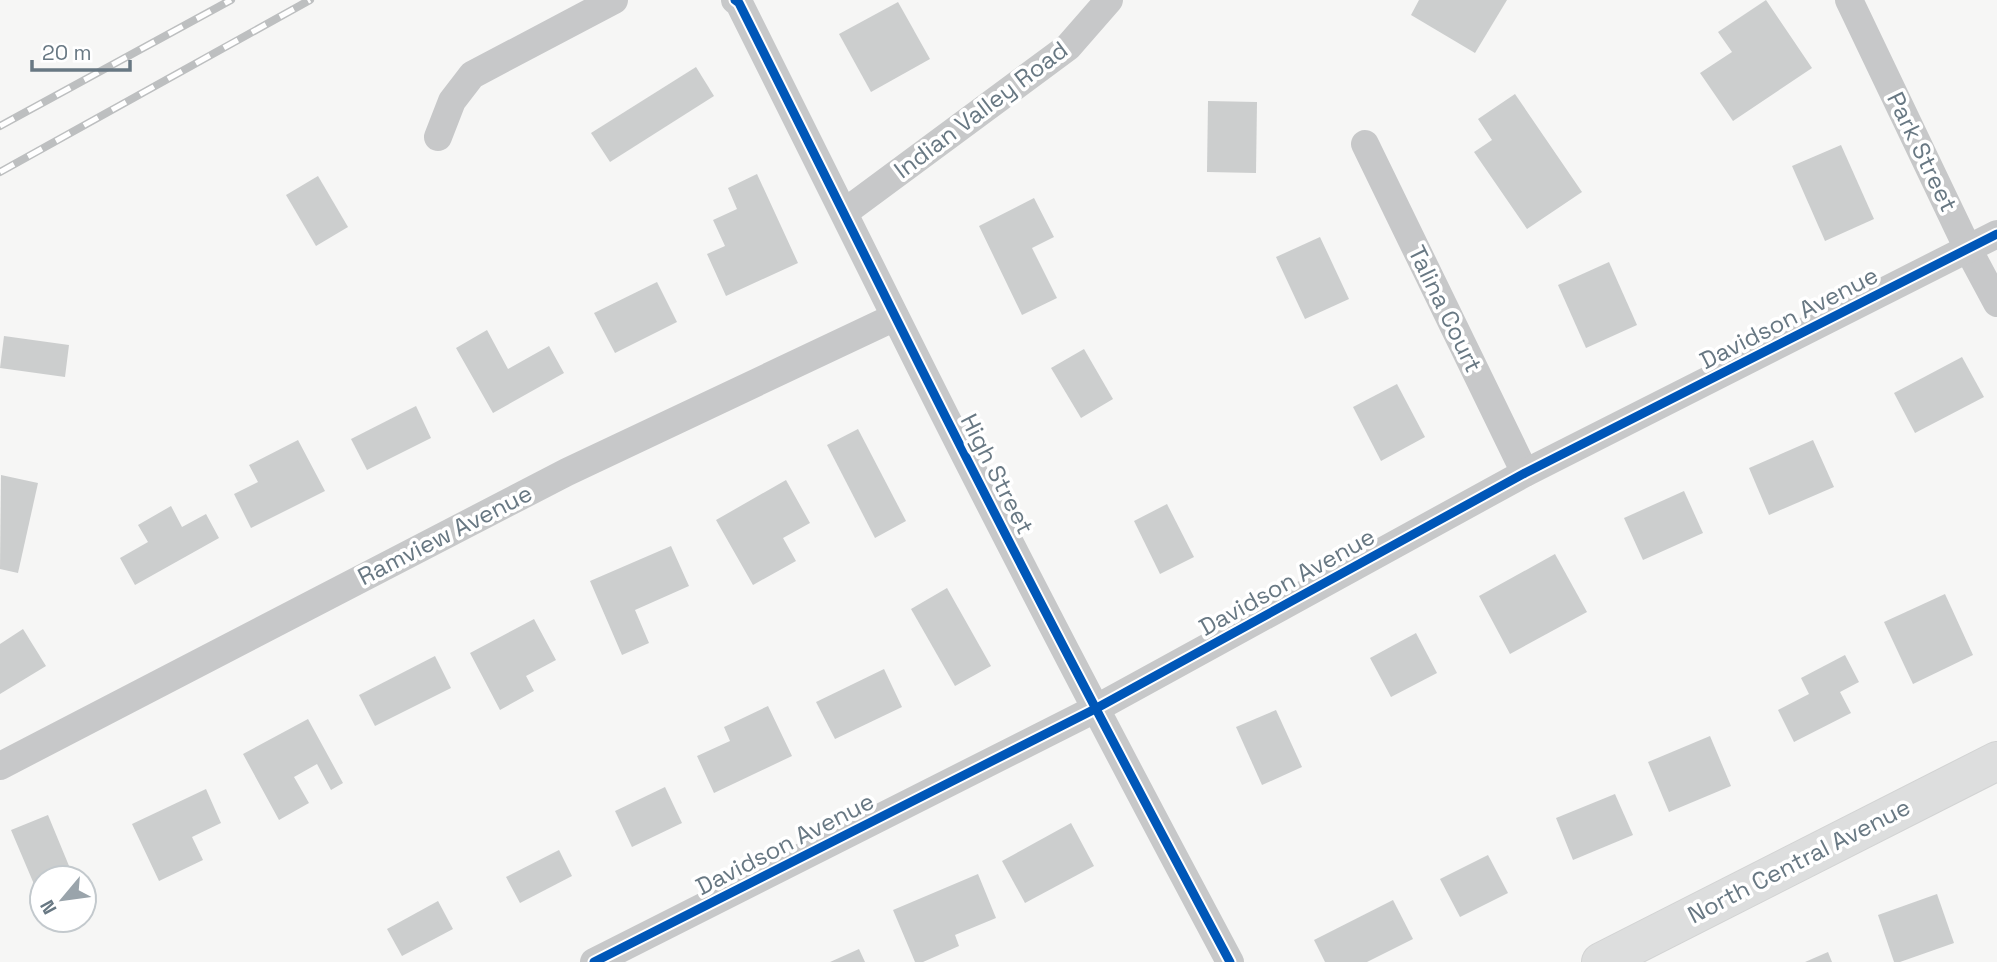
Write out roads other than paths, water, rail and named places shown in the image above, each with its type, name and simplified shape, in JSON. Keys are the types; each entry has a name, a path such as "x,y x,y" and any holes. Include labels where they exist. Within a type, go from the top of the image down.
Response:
{"main road":[{"name":"North Central Avenue","path":"1601,962 1997,761"}],"street":[{"path":"438,137 452,100 472,75 614,0"},
{"name":"High Street","path":"735,0 739,3 1095,709 1230,962"},
{"name":"Indian Valley Road","path":"845,212 1068,47 1109,0"},
{"name":"Park Street","path":"1849,0 1968,249 1997,303"},
{"name":"Talina Court","path":"1365,144 1525,473"},
{"name":"Davidson Avenue","path":"594,962 1095,709 1525,473 1997,234"},
{"name":"Ramview Avenue","path":"0,766 567,472 895,317"}],"railway":[{"path":"0,126 231,0"},
{"path":"0,172 310,0"}]}
